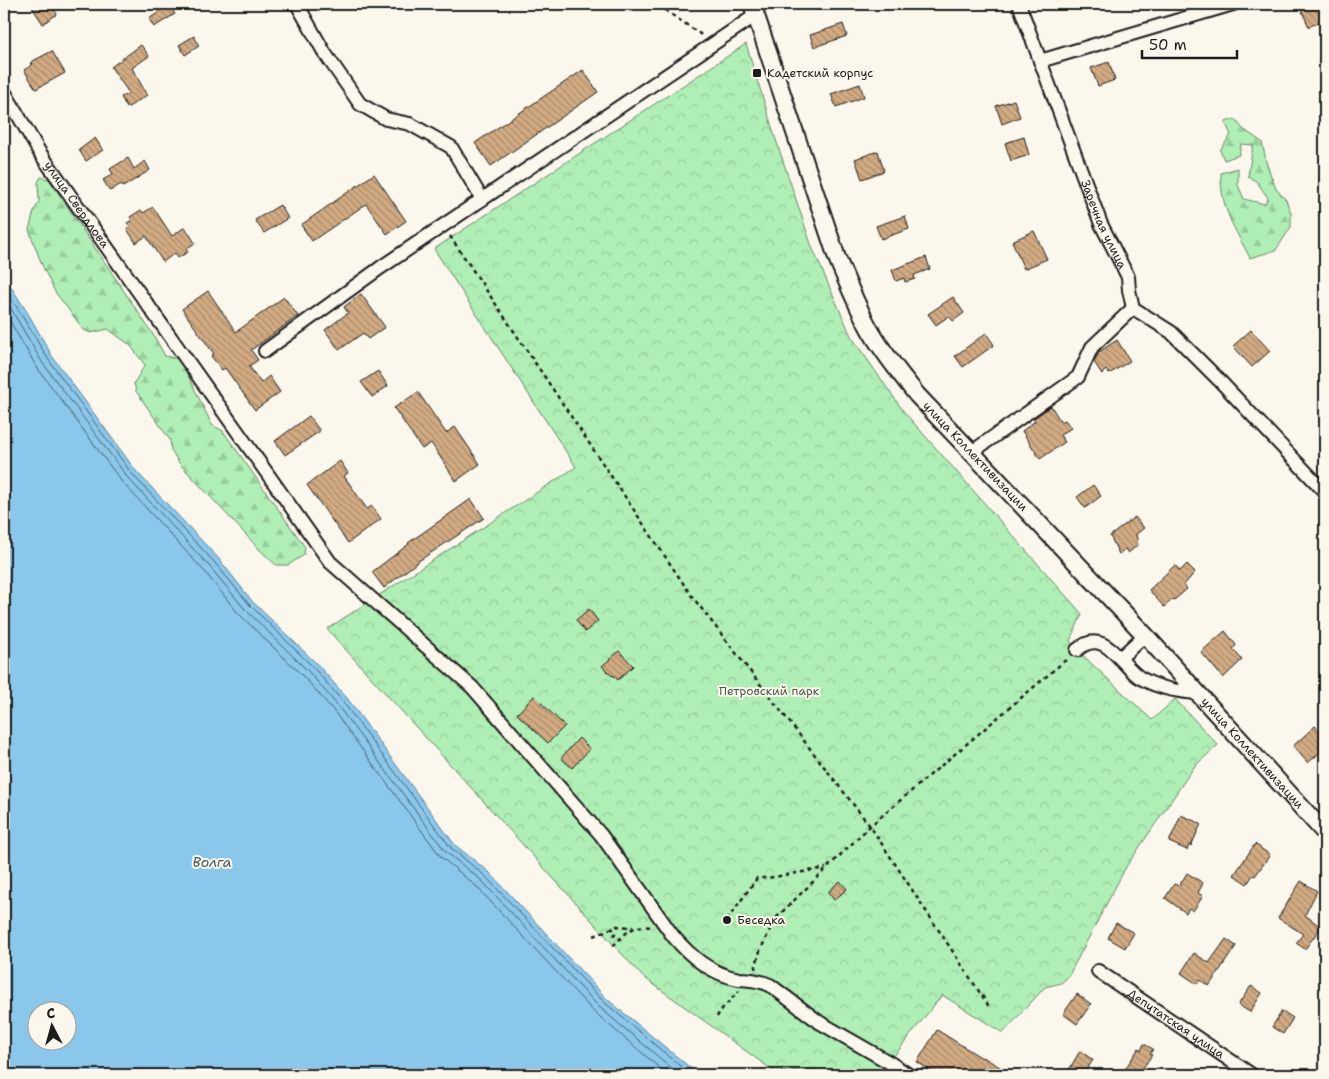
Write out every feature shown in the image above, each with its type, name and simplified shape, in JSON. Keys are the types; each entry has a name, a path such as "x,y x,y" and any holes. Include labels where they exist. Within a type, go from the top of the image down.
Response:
{"main road":[{"name":"улица Коллективизации","path":"754,10 837,258 870,330 892,362 917,395 1146,635 1325,833"}],"street":[{"path":"297,4 324,52 360,104 386,119 410,124 451,147 482,199"},
{"name":"Заречная улица","path":"1019,4 1101,224 1128,277 1133,308"},
{"path":"1040,61 1233,4"},
{"path":"266,351 366,278 714,44 754,10"},
{"name":"улица Свердлова","path":"4,91 40,153 330,562 472,688 601,835 673,936 697,961 713,970 733,977 755,980 770,985 819,1022 909,1075"},
{"path":"972,452 1078,377 1092,346 1133,308 1171,332 1325,492"},
{"path":"1120,658 1146,635"},
{"path":"1077,650 1090,643 1108,645 1140,678 1168,690 1198,693"},
{"name":"Депутатская улица","path":"1098,971 1252,1075"}],"path":[{"path":"650,4 665,10 714,44"},
{"path":"443,226 691,595 870,826 990,1008"},
{"path":"718,1018 720,1011 734,997 754,971 760,951 775,919 870,826 1077,650"},
{"path":"727,920 757,878 768,878 826,868"},
{"path":"594,936 617,926 643,926 654,928 673,936"},
{"path":"613,946 625,933 634,927"},
{"path":"611,928 616,933 612,937"}],"green space":[{"name":"Петровский парк","path":"746,44 812,247 851,336 904,412 1082,614 1070,641 1077,650 1152,720 1175,699 1218,745 1194,767 1126,867 1068,977 1061,983 1045,987 1003,1033 942,995 887,1065 900,1075 822,1075 814,1069 775,1072 642,976 327,629 576,467 434,249"},
{"path":"1235,119 1243,129 1262,142 1267,165 1276,189 1286,200 1291,213 1291,227 1276,250 1250,258 1226,208 1221,186 1221,173 1238,168 1238,185 1244,199 1265,204 1268,198 1257,182 1248,176 1253,145 1241,144 1239,155 1224,160 1220,150 1231,135 1225,122"},
{"path":"41,177 49,179 154,336 165,356 180,359 212,425 223,431 305,547 304,555 288,565 276,565 260,550 179,463 171,450 170,440 136,391 134,383 145,365 130,345 108,329 91,333 84,330 55,292 42,265 29,230 34,211 39,202 38,182"}],"water":[{"name":"Волга","path":"4,276 52,356 136,471 219,559 252,601 318,665 347,698 455,845 489,872 607,999 699,1075 4,1075"}],"building":[{"path":"30,4 50,4 57,14 43,24"},
{"path":"168,4 175,14 154,27 149,19 159,12 156,7"},
{"path":"1313,4 1319,4 1325,19 1309,27 1301,9"},
{"path":"843,24 847,36 814,47 810,35"},
{"path":"194,36 199,46 185,55 179,45"},
{"path":"141,45 149,56 132,68 147,95 127,108 121,97 129,93 111,67"},
{"path":"52,51 65,73 36,89 24,70 32,65 31,62"},
{"path":"1109,62 1115,80 1098,86 1091,68"},
{"path":"583,70 598,92 491,166 475,143"},
{"path":"860,84 864,97 836,107 831,94"},
{"path":"1014,100 1020,117 1002,124 996,106"},
{"path":"1024,137 1029,155 1011,161 1005,143"},
{"path":"95,138 103,150 86,161 79,150"},
{"path":"878,151 884,171 862,179 855,159"},
{"path":"128,158 134,169 145,161 150,170 123,187 121,184 110,191 103,180 113,174 110,169"},
{"path":"374,174 406,221 387,234 366,204 312,241 301,225"},
{"path":"280,205 288,218 264,233 255,220"},
{"path":"153,207 172,236 185,227 195,243 186,249 188,252 178,258 175,253 163,262 146,236 136,243 127,229 130,227 127,223 132,220 130,217 141,210 143,213"},
{"path":"905,216 909,229 881,239 876,226"},
{"path":"1034,231 1047,259 1024,269 1012,241"},
{"path":"926,257 930,269 914,275 915,279 905,282 904,278 896,281 892,270"},
{"path":"208,291 236,332 284,297 298,316 251,350 258,360 249,366 261,383 269,376 280,392 255,410 225,368 222,370 211,356 214,354 182,309"},
{"path":"361,294 385,327 368,339 363,333 339,350 325,330 348,313 344,307"},
{"path":"953,297 964,313 953,321 949,316 936,325 928,314"},
{"path":"1251,330 1270,351 1252,367 1233,346"},
{"path":"986,333 994,345 963,367 955,356"},
{"path":"1117,340 1130,361 1109,374 1106,370 1102,374 1094,362 1099,352"},
{"path":"378,371 388,386 372,397 361,382"},
{"path":"418,392 446,433 455,427 480,464 456,481 431,443 422,449 394,408"},
{"path":"1051,406 1061,422 1065,420 1071,428 1060,435 1065,442 1040,459 1022,431 1035,421 1033,419"},
{"path":"309,416 320,431 285,455 275,441"},
{"path":"340,461 348,473 344,476 367,509 372,506 381,519 348,543 307,485"},
{"path":"1093,485 1101,496 1085,508 1077,497"},
{"path":"471,499 484,518 420,560 384,588 372,572 408,543"},
{"path":"1135,517 1144,528 1136,534 1138,545 1128,553 1125,549 1119,554 1110,536"},
{"path":"1187,564 1195,572 1184,585 1187,589 1164,607 1149,590 1175,565 1180,571"},
{"path":"589,609 598,621 585,632 576,620"},
{"path":"1225,631 1236,645 1233,649 1242,660 1223,678 1201,652"},
{"path":"619,651 633,666 618,680 602,666"},
{"path":"534,696 565,726 548,743 517,714"},
{"path":"1315,726 1325,737 1325,748 1308,763 1293,746"},
{"path":"579,738 590,749 572,768 561,758"},
{"path":"1181,815 1201,824 1191,846 1189,845 1187,850 1169,842"},
{"path":"1255,844 1270,855 1247,884 1234,875"},
{"path":"1187,873 1203,883 1198,893 1203,896 1193,911 1189,908 1186,913 1165,898 1174,884 1179,886"},
{"path":"840,881 847,889 834,900 828,892"},
{"path":"1301,881 1317,891 1305,915 1321,927 1305,949 1296,943 1303,934 1278,918"},
{"path":"1116,923 1134,933 1125,948 1108,938"},
{"path":"1226,939 1236,946 1209,986 1200,980 1197,984 1181,973 1194,953 1209,963"},
{"path":"1251,986 1262,993 1250,1012 1238,1005"},
{"path":"1077,994 1091,1004 1077,1024 1063,1014"},
{"path":"1282,1011 1293,1018 1283,1034 1272,1027"},
{"path":"937,1030 1013,1075 938,1075 917,1062"},
{"path":"1144,1044 1153,1049 1150,1054 1152,1055 1138,1075 1121,1075 1139,1048 1141,1050"},
{"path":"1080,1051 1093,1060 1083,1075 1066,1075"}],"place":[{"name":"Кадетский корпус","path":"757,73"},
{"name":"Беседка","path":"727,920"}]}
